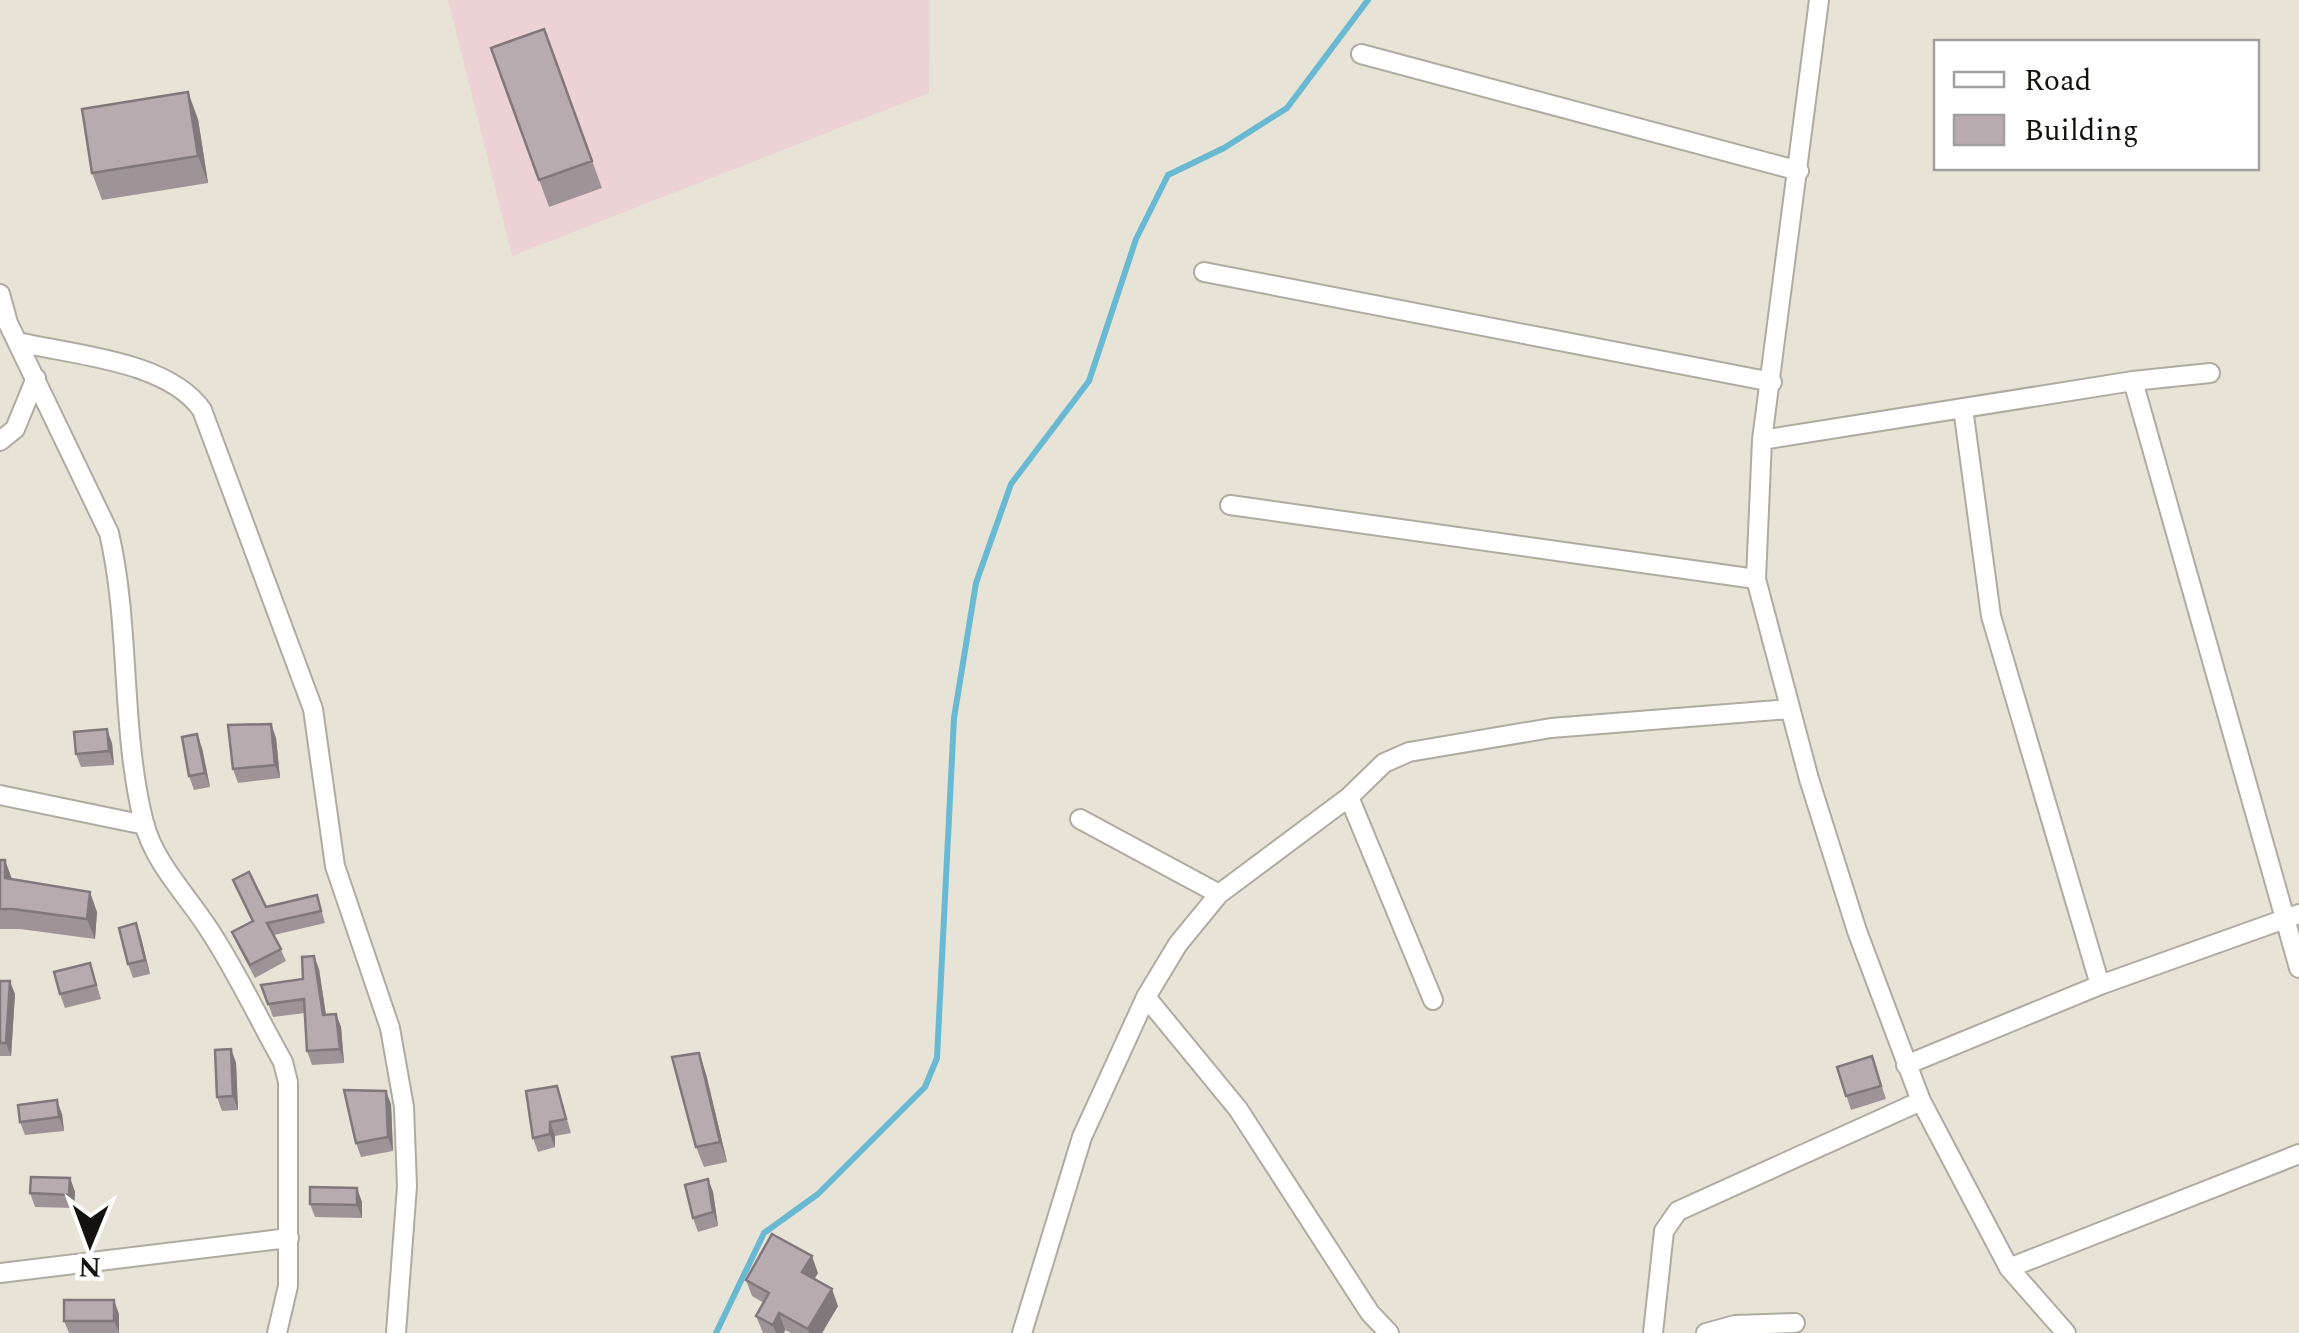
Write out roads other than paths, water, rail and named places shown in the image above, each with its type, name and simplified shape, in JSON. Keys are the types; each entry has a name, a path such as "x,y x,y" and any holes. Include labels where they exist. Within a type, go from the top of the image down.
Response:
{"street":[{"path":"1820,0 1762,440 1756,579 1790,709 1857,931 1920,1101 2009,1268 2066,1333"},
{"path":"1361,54 1799,170"},
{"path":"1204,272 1772,382"},
{"path":"0,294 18,342 109,533 115,558 126,706 145,825 282,1062 290,1104 289,1238 288,1286 277,1333"},
{"path":"18,342 157,374 190,393 202,410 313,708 335,866 390,1028 404,1107 407,1186 396,1333"},
{"path":"1762,440 2132,380 2210,373"},
{"path":"0,442 15,429 36,378"},
{"path":"2132,380 2292,916 2299,968"},
{"path":"1963,408 1991,616 2100,985"},
{"path":"1230,505 1756,579"},
{"path":"1022,1333 1082,1137 1146,997 1178,944 1219,894 1349,797 1384,763 1409,752 1551,728 1790,709"},
{"path":"0,794 145,825"},
{"path":"1349,797 1432,1000"},
{"path":"1080,819 1219,894"},
{"path":"1906,1065 2100,985 2292,916"},
{"path":"1146,997 1238,1110 1370,1313 1390,1333"},
{"path":"1652,1333 1664,1230 1678,1212 1920,1101"},
{"path":"2009,1268 2299,1154"},
{"path":"0,1273 289,1238"},
{"path":"1706,1333 1735,1326 1795,1323"}],"waterway":[{"path":"716,1333 764,1233 818,1194 925,1087 937,1058 954,718 976,583 1011,484 1089,381 1136,239 1168,175 1224,148 1287,108 1368,0"}]}
